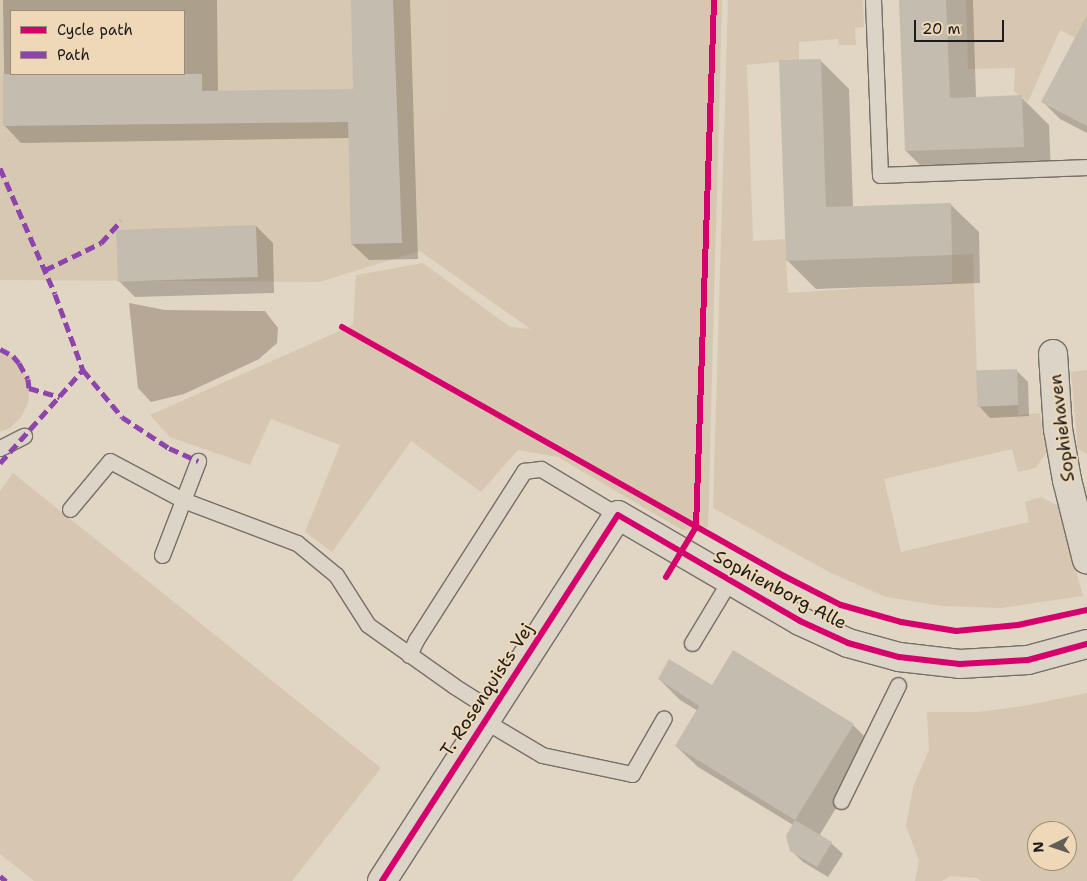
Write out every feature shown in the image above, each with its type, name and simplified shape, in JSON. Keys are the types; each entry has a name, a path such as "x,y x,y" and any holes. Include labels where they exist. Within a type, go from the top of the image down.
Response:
{"street":[{"name":"Sophiehaven","path":"1053,354 1059,438 1066,480 1087,560"},
{"name":"Sophienborg Alle","path":"618,515 681,554 800,621 848,643 899,657 960,664 1028,660 1087,644"},
{"name":"T. Rosenquists Vej","path":"382,881 618,515"}],"lane":[{"path":"873,0 880,175 1087,167"},
{"path":"0,448 24,436"},
{"path":"162,555 198,460"},
{"path":"70,509 110,461 183,500 297,543 336,575 368,625 542,755 632,774 664,718"},
{"path":"409,655 416,640 524,471 542,469 618,515"},
{"path":"692,644 730,580"},
{"path":"841,801 898,685"}],"shaded area":[{"path":"0,0 654,0 579,363 420,251 319,282 0,280"},
{"path":"447,0 722,0 708,527 682,530 558,457 518,450 481,492 411,441 332,552 305,532 340,445 271,419 250,465 170,437 150,415 353,325 356,275 423,263 510,327 531,329 420,251 418,118 438,118 450,105"},
{"path":"728,0 863,0 864,27 855,28 856,45 839,45 838,39 799,42 799,60 747,65 753,241 785,239 788,293 952,282 952,255 973,254 978,407 1018,405 1018,415 1040,413 1046,453 1036,468 1018,472 1012,449 884,479 901,552 1029,522 1025,502 1041,497 1058,506 1083,596 1001,608 942,606 886,597 831,573 713,508"},
{"path":"966,0 1087,0 1087,44 1060,30 1028,102 1014,91 1015,68 968,69"},
{"path":"129,303 165,310 265,311 278,328 277,343 259,359 184,394 151,402 138,388"},
{"path":"0,349 13,356 19,363 28,379 29,388 28,403 21,417 10,428 0,432"},
{"path":"1087,370 1087,454 1078,449 1071,372"},
{"path":"13,473 381,768 292,881 34,881 0,854 0,491"},
{"path":"1087,693 1087,881 981,881 977,878 950,876 942,881 915,881 919,861 906,826 913,787 929,750 927,712 978,712 1023,706"}],"building":[{"path":"351,0 393,0 402,243 351,244 348,122 3,126 3,74 202,74 202,91 353,89"},
{"path":"899,0 946,0 950,98 1022,95 1024,147 905,151"},
{"path":"1087,15 1087,126 1041,102"},
{"path":"821,59 826,207 951,203 952,255 786,261 779,60"},
{"path":"256,225 258,277 118,282 116,230"},
{"path":"1017,369 1018,405 977,406 976,370"},
{"path":"733,650 854,724 795,820 675,746 699,706 658,679 669,659 712,685"},
{"path":"795,820 832,842 817,867 790,851 786,836"}],"marked path":[{"path":"0,168 55,294 83,370 122,417 169,448 198,461"},
{"path":"45,270 101,243 121,221"},
{"path":"0,349 13,356 19,363 28,379 29,388 60,397"},
{"path":"0,463 83,370"},
{"path":"0,876 6,881"}],"cycle path":[{"path":"666,577 696,527 714,0"},
{"path":"342,327 784,576 841,605 901,622 956,631 1018,625 1087,610"},
{"path":"382,881 618,515 800,621 848,643 899,657 960,664 1028,660 1087,644"}]}
